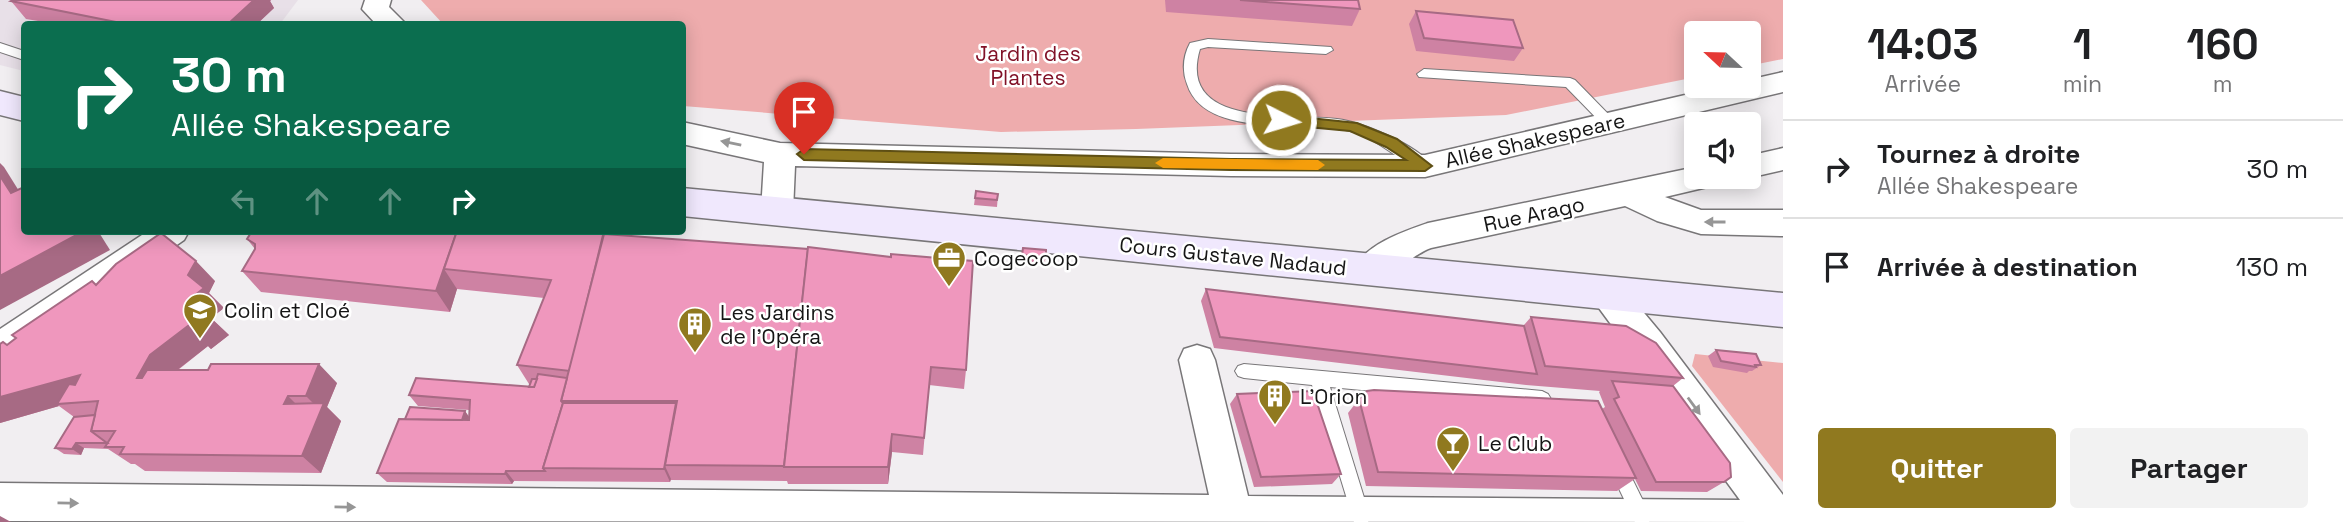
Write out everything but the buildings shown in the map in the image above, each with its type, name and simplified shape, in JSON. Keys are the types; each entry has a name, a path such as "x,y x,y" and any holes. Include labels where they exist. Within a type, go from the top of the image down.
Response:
{"main road":[{"path":"0,103 21,108"},
{"name":"Cours Gustave Nadaud","path":"686,202 1783,310"}],"street":[{"path":"377,0 375,9 389,21"},
{"name":"Allée Shakespeare","path":"686,134 780,154 1231,165 1425,166 1777,84"},
{"path":"777,211 780,154"},
{"path":"1761,164 1783,159"},
{"name":"Rue Arago","path":"1370,270 1408,243 1428,236 1684,182"},
{"path":"1628,194 1668,212 1701,222 1783,223"},
{"path":"0,348 167,235"},
{"path":"1608,293 1778,521"},
{"path":"1197,360 1234,519"},
{"path":"0,502 285,514 1234,519 1642,518 1778,521"}],"lane":[{"path":"1326,50 1208,43 1195,46 1191,52 1192,85 1204,103 1234,117 1352,126 1391,143 1425,166"},
{"path":"0,47 21,55"},
{"path":"1424,74 1570,83 1610,123"},
{"path":"1244,371 1561,401"},
{"path":"1319,378 1361,517"},
{"path":"1611,454 1642,518"}],"shaded area":[{"path":"0,0 298,0 282,21 21,21 21,70 0,65"}],"green space":[{"name":"Jardin des Plantes","path":"421,0 1783,0 1783,59 1761,63 1761,21 1684,21 1684,79 1506,115 1001,132 686,106 686,21 440,21"},
{"path":"1695,354 1783,363 1783,482 1692,366"}],"slow traffic":[{"path":"1163,163 1318,165"}],"place":[{"name":"Cogecoop","path":"949,288"},
{"name":"Colin et Cloé","path":"200,340"},
{"name":"Les Jardins de l'Opéra","path":"695,354"},
{"name":"L'Orion","path":"1275,426"},
{"name":"Le Club","path":"1453,473"}],"route":[{"path":"804,154 1231,165 1425,166 1391,143 1352,126 1281,120"}]}
